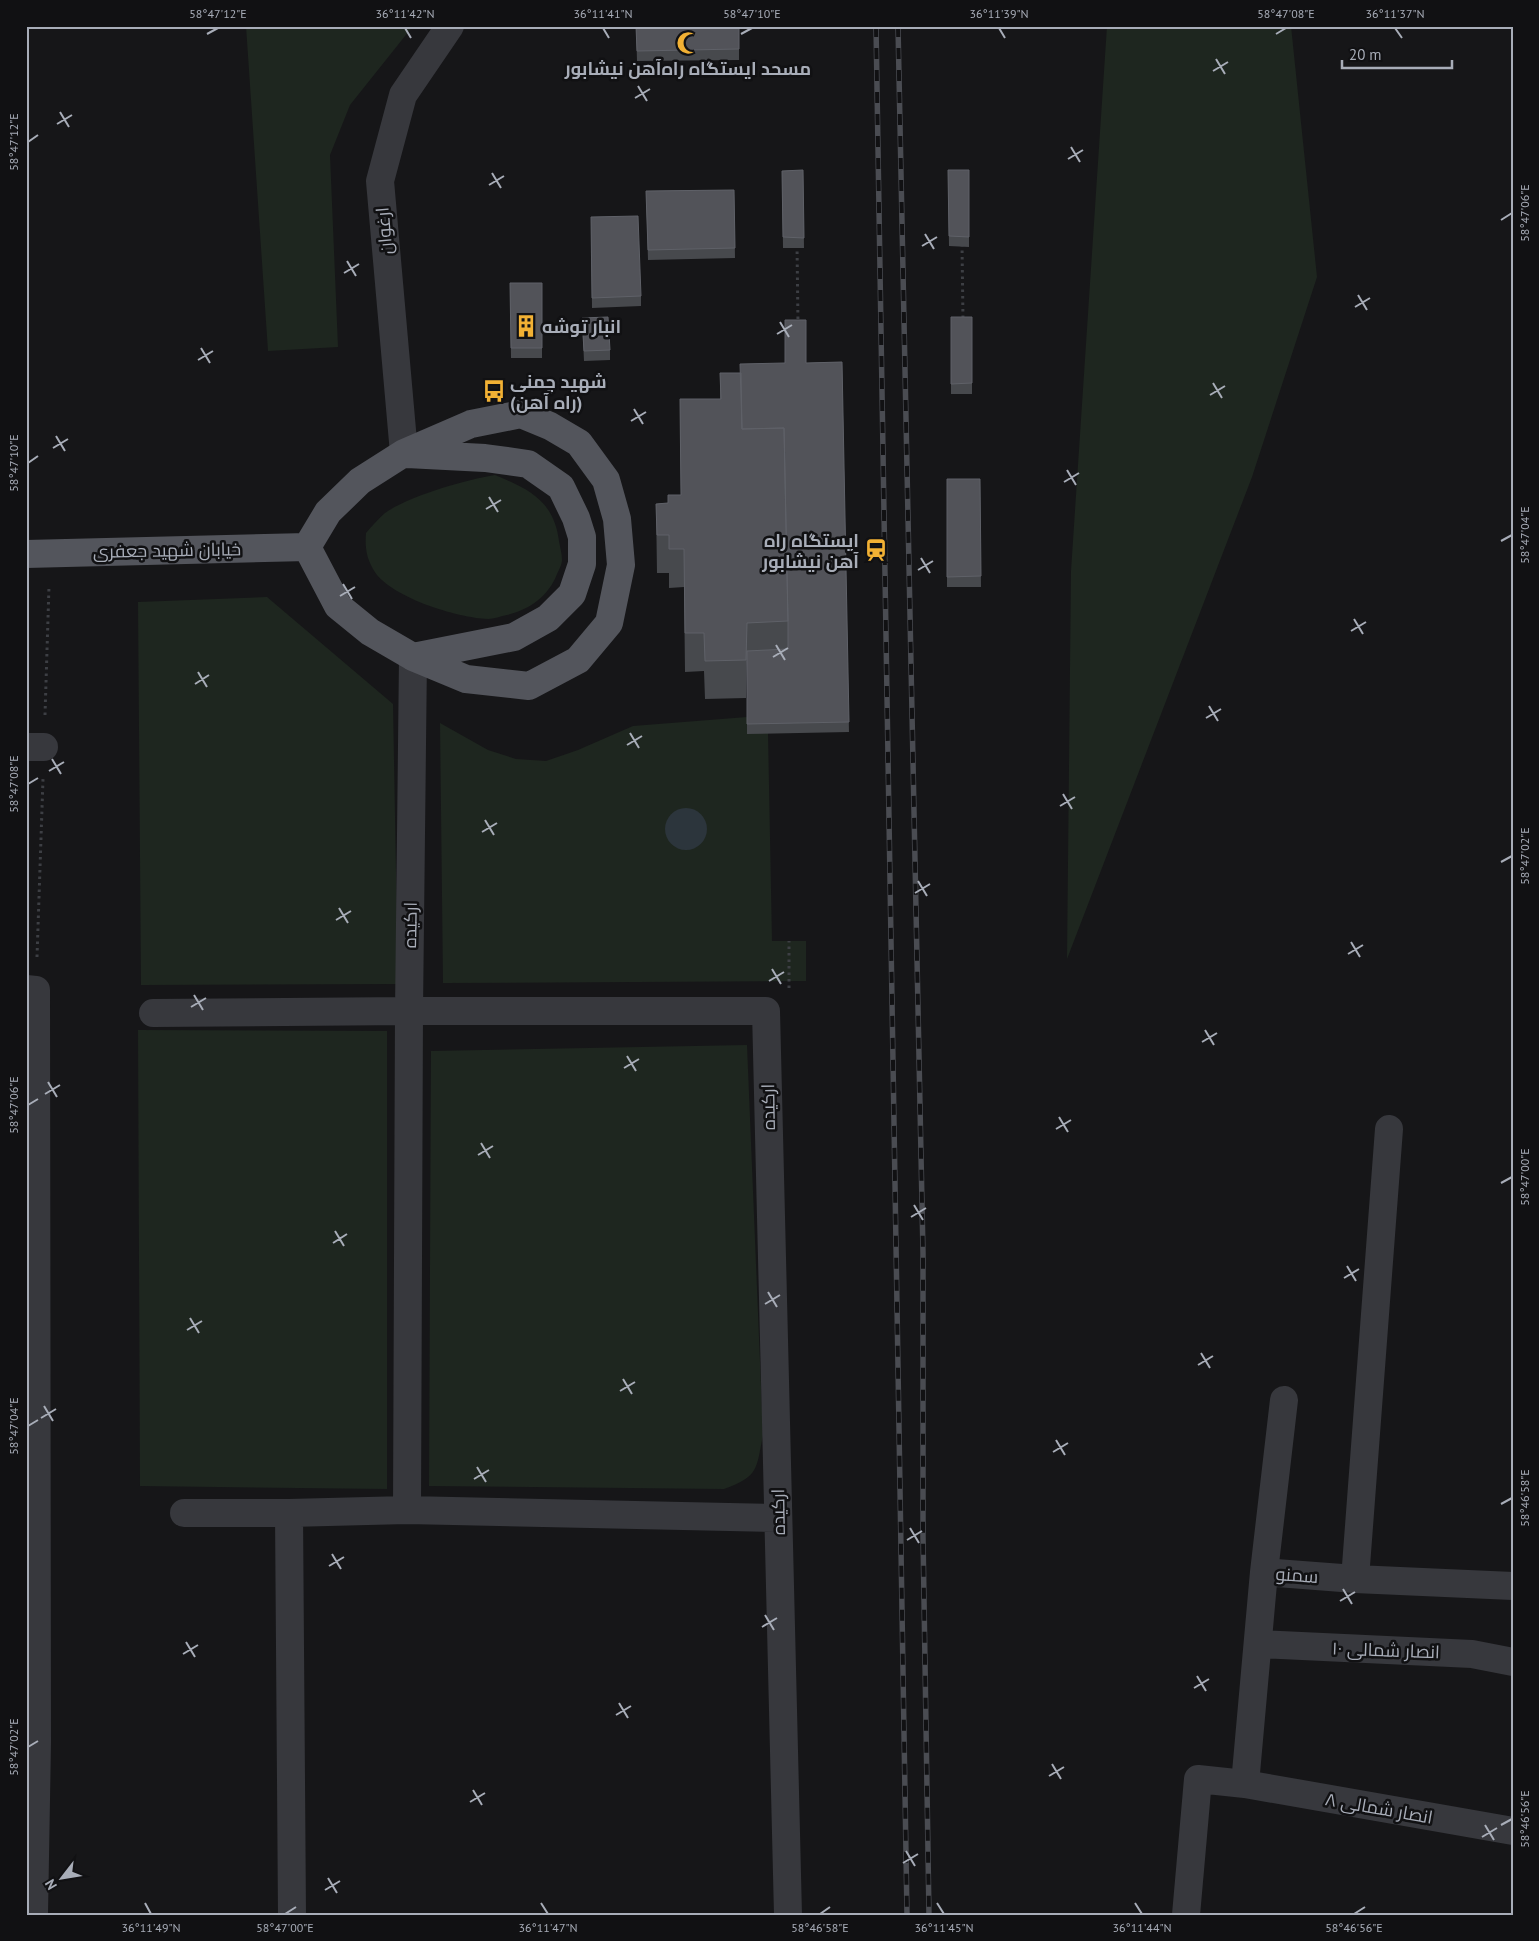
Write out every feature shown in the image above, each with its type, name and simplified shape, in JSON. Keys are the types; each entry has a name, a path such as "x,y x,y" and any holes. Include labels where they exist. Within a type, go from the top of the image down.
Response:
{"main road":[{"path":"521,414 550,426 579,443 606,480 617,519 621,565 609,623 578,660 529,686 466,679 413,657 370,632 338,606 307,547 328,512 360,482 404,454 471,424 521,414"},
{"path":"404,454 485,458 528,464 561,487 576,518 582,537 582,564 572,594 548,618 514,637 413,657"},
{"name":"خیابان شهید جعفری","path":"26,554 307,547"}],"street":[{"name":"ارغوان","path":"404,454 380,181 403,94 450,26"},
{"name":"ارکیده","path":"413,657 409,1011 766,1011 788,1915"},
{"path":"31,990 31,1808 34,1915"},
{"path":"153,1013 409,1011 407,1510"},
{"path":"1355,1579 1389,1129"},
{"path":"1264,1572 1284,1400"},
{"path":"184,1513 407,1510 778,1518"},
{"path":"289,1513 292,1915"},
{"name":"سمنو","path":"1245,1784 1264,1572 1355,1579 1513,1586"},
{"name":"انصار شمالی ۱۰","path":"1258,1644 1472,1654 1513,1662"},
{"name":"انصار شمالی ۸","path":"1186,1915 1198,1779 1245,1784 1513,1831"}],"path":[{"path":"962,236 963,321"},
{"path":"797,240 797,330"},
{"path":"788,981 789,941"}],"shaded area":[{"path":"246,26 413,26 350,105 330,155 338,347 268,351"},
{"path":"1107,26 1291,26 1317,277 1252,477 1067,959 1071,571"},
{"path":"495,475 529,491 538,498 546,506 556,527 562,562 549,589 537,601 507,615 490,619 475,618 442,610 408,597 381,579 369,560 366,533 382,515 422,495"},
{"path":"267,597 393,704 398,984 141,985 138,602"},
{"path":"747,717 747,734 768,733 772,941 806,941 806,981 443,983 440,723 488,750 516,759 546,761 578,750 633,726"},
{"path":"682,808 690,808 701,814 707,829 701,844 690,850 682,850 671,844 665,833 665,825 671,814"},
{"path":"138,1030 387,1031 387,1489 140,1486"},
{"path":"747,1045 763,1435 754,1470 744,1480 724,1489 429,1486 431,1051"}],"building":[{"name":"مسحد ایستگاه راه‌آهن نیشابور","path":"636,26 739,26 739,49 637,51"},
{"path":"803,170 804,238 783,237 782,171"},
{"path":"948,170 969,170 969,237 949,236"},
{"path":"734,190 735,248 648,250 646,191"},
{"path":"638,216 641,296 592,298 591,217"},
{"name":"انبار توشه","path":"510,283 542,283 542,348 511,348"},
{"path":"608,317 610,350 584,351 582,318"},
{"path":"951,317 972,317 972,383 951,384"},
{"path":"785,320 806,320 806,363 842,362 849,722 747,724 747,651 788,649 788,621 784,428 742,429 740,364 785,363"},
{"name":"ایستگاه راه‌ آهن نیشابور","path":"720,373 741,373 742,429 784,428 788,621 747,623 746,660 705,661 704,633 685,633 684,549 669,549 669,535 657,535 656,504 668,503 668,495 681,495 680,399 721,399"},
{"path":"947,479 980,479 981,576 947,577"}],"railway":[{"path":"876,26 907,1915"},
{"path":"898,26 923,1253 923,1536 929,1915"}],"place":[{"name":"مسحد ایستگاه راه‌آهن نیشابور","path":"688,43"},
{"name":"انبار توشه","path":"526,326"},
{"name":"شهید چمنی (راه آهن)","path":"494,391"},
{"name":"ایستگاه راه‌ آهن نیشابور","path":"876,550"}]}
